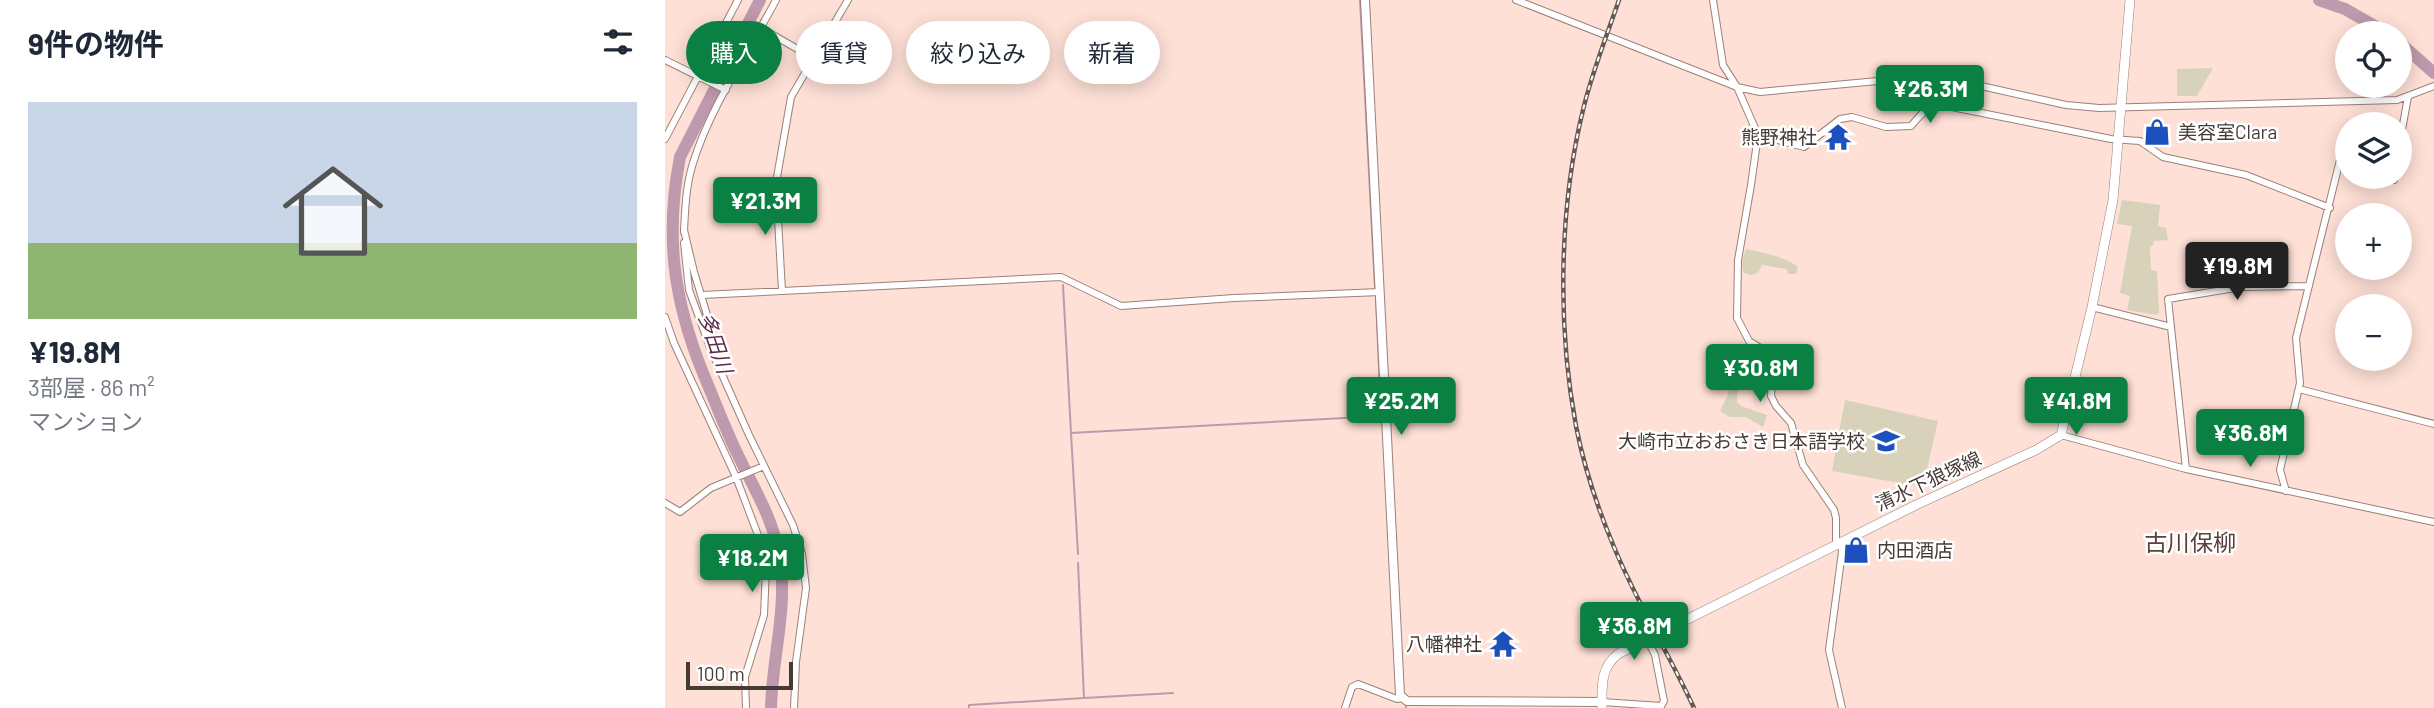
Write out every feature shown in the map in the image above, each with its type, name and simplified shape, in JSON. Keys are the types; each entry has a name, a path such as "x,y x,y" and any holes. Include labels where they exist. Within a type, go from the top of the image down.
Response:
{"main road":[{"path":"2061,435 2092,307 2113,200 2130,0"},
{"name":"清水下狼塚線","path":"1602,705 1603,675 1608,664 1618,654 1918,504 2036,450 2061,435"}],"street":[{"path":"727,21 738,0"},
{"path":"765,21 776,0"},
{"path":"835,21 848,0"},
{"path":"1365,0 1400,695 1407,701 1482,705 1661,707 1664,701 1655,655 1647,639"},
{"path":"1516,0 1737,87 1760,92 1935,78 2066,104 2121,108 2404,98"},
{"path":"1713,0 1723,65 1737,87 1758,135 1738,260 1737,318 1749,341 1762,349 1771,362 1771,396 1791,423 1803,466 1834,510 1836,540 1841,543 1829,650 1842,708"},
{"path":"665,60 686,70"},
{"path":"665,139 695,84"},
{"path":"714,84 724,89"},
{"path":"727,84 693,163 684,230 685,269 689,290 712,352 762,467 793,525 806,570 794,708"},
{"path":"782,291 776,183 791,97 798,84"},
{"path":"2412,95 2433,86"},
{"path":"1758,135 1804,146 1840,119 1852,117 1886,127 1911,127 1923,112 1935,105 2140,141 2163,157 2246,175 2330,208"},
{"path":"2285,491 2280,470 2299,388 2296,338 2335,184"},
{"path":"684,230 711,328 712,352"},
{"path":"702,295 1061,277 1121,306 1380,292"},
{"path":"2186,469 2168,299 2241,288 2309,286"},
{"path":"2092,307 2171,327"},
{"path":"665,317 674,343 737,476 760,537 767,568 764,615 745,677 746,708"},
{"path":"2299,388 2434,424"},
{"path":"2061,435 2186,469 2434,522"},
{"path":"665,503 680,512 703,493 762,467"},
{"path":"1345,708 1354,685 1358,684 1397,699 1403,698"}],"shaded area":[{"path":"2213,68 2197,96 2177,96 2177,69"},
{"path":"2122,200 2160,205 2158,226 2166,228 2168,240 2154,241 2150,247 2151,270 2157,271 2157,315 2127,310 2130,296 2120,293 2132,226 2117,224"},
{"path":"1746,249 1787,260 1798,267 1796,274 1788,274 1787,269 1762,265 1758,273 1750,275 1743,272 1742,261"},
{"path":"1731,381 1738,384 1737,402 1741,406 1767,415 1763,427 1746,417 1730,417 1720,411"},
{"path":"1845,400 1938,421 1923,487 1832,471"}],"waterway":[{"name":"多田川","path":"760,0 680,157 675,186 673,240 679,293 693,346 727,432 766,511 778,549 782,588 771,708"},
{"path":"1360,0 1375,288"},
{"path":"2319,0 2345,9 2366,21"},
{"path":"2412,54 2434,73"},
{"path":"1063,285 1071,433"},
{"path":"1078,554 1071,433 1381,416 1376,298"},
{"path":"969,708 969,705 1084,698 1078,563"},
{"path":"1084,698 1173,693"}],"railway":[{"path":"1619,0 1588,93 1570,184 1563,265 1570,387 1583,457 1608,533 1694,708"}],"place":[{"name":"美容室Clara","path":"2157,132"},
{"name":"熊野神社","path":"1838,137"},
{"name":"大崎市立おおさき日本語学校","path":"1886,441"},
{"name":"内田酒店","path":"1856,550"},
{"name":"八幡神社","path":"1503,644"}],"district":[{"name":"古川保柳","path":"2190,543"}]}
